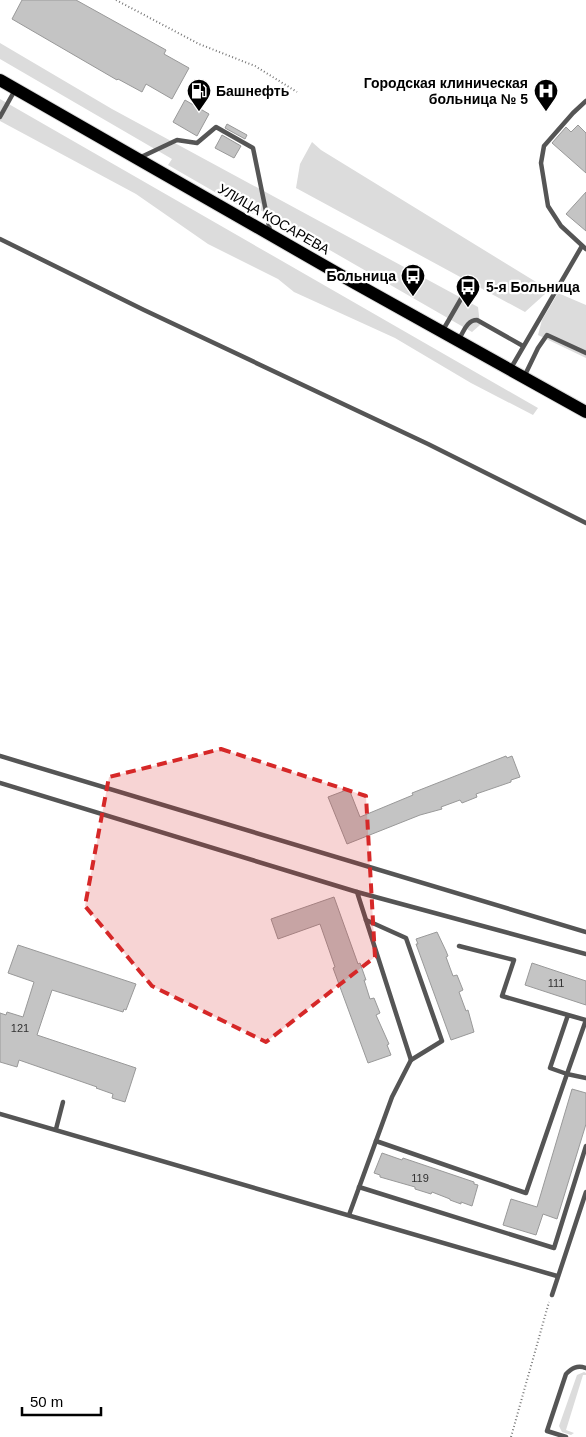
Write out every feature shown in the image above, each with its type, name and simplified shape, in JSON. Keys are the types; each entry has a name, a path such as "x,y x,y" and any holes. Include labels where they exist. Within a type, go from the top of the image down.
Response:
{"main road":[{"name":"УЛИЦА КОСАРЕВА","path":"0,80 586,412"}],"lane":[{"path":"0,117 16,89"},
{"path":"509,370 584,247 561,226 548,206 540,162 544,146 586,101"},
{"path":"138,159 177,140 197,143 216,127 253,148 271,235"},
{"path":"0,239 144,310 428,444 586,523"},
{"path":"442,332 469,285"},
{"path":"458,341 468,323 472,320 477,320 523,346"},
{"path":"523,378 547,335 586,353"},
{"path":"0,756 586,932"},
{"path":"0,784 356,892 586,954"},
{"path":"356,892 411,1060"},
{"path":"349,1215 392,1097 411,1060 442,1041 406,938 366,920"},
{"path":"376,1141 526,1193 586,1020 502,996 514,960 459,946"},
{"path":"568,1015 550,1068 586,1078"},
{"path":"56,1129 63,1102"},
{"path":"0,1114 557,1276"},
{"path":"359,1187 554,1248 586,1146"},
{"path":"552,1295 586,1192"},
{"path":"545,1437 566,1374 571,1369 579,1366 586,1368"},
{"path":"547,1431 566,1437"}],"path":[{"path":"116,0 199,44 255,66 297,92"},
{"path":"511,1437 552,1295"}],"highlighted area":[{"path":"221,749 366,796 375,957 266,1042 152,986 85,906 109,777"}],"shaded area":[{"path":"0,43 112,109 478,307 480,325 472,332 255,207 253,214 168,165 172,159 0,59"},
{"path":"0,99 538,408 533,415 471,383 395,338 294,292 278,279 208,244 136,194 0,121"},
{"path":"312,142 321,150 541,285 545,294 525,312 296,188 300,164"},
{"path":"558,293 586,305 586,358 538,335 542,320"},
{"path":"584,1372 586,1375 583,1375 566,1430 574,1433 571,1435 562,1432 559,1426 577,1375"}],"building":[{"path":"22,0 76,0 166,50 164,54 189,68 172,99 146,84 142,92 117,80 12,19"},
{"path":"185,100 209,114 197,136 173,122"},
{"path":"227,124 247,135 245,139 225,128"},
{"path":"578,125 586,133 586,173 552,143 566,127 571,132"},
{"path":"222,135 241,146 234,158 215,148"},
{"path":"586,192 586,231 566,214"},
{"path":"506,756 507,758 512,756 520,777 476,794 477,797 462,803 460,800 441,807 442,809 420,815 347,844 328,797 349,789 360,817 413,795 412,793"},
{"path":"334,897 358,964 360,963 366,980 364,980 370,999 374,998 380,1013 376,1015 389,1044 387,1045 391,1055 368,1063 333,968 335,967 320,924 278,939 271,919"},
{"path":"437,932 448,956 446,957 453,976 457,975 463,990 459,992 466,1011 468,1010 474,1032 451,1040 416,944 418,944 416,939"},
{"path":"18,945 136,984 126,1010 124,1009 123,1012 52,990 37,1035 136,1068 125,1102 112,1098 113,1094 97,1087 19,1060 17,1067 0,1062 0,1013 6,1015 7,1012 23,1017 34,982 8,973"},
{"path":"532,963 586,981 586,1005 525,985"},
{"path":"572,1089 586,1093 586,1124 557,1219 543,1214 536,1235 503,1225 511,1199 537,1207"},
{"path":"382,1153 402,1160 403,1158 474,1182 474,1184 478,1185 472,1206 380,1177 380,1175 374,1173"}],"place":[{"name":"Башнефть","path":"199,112"},
{"name":"Городская клиническая больница № 5","path":"546,112"},
{"name":"Больница","path":"413,297"},
{"name":"5-я Больница","path":"468,308"}]}
